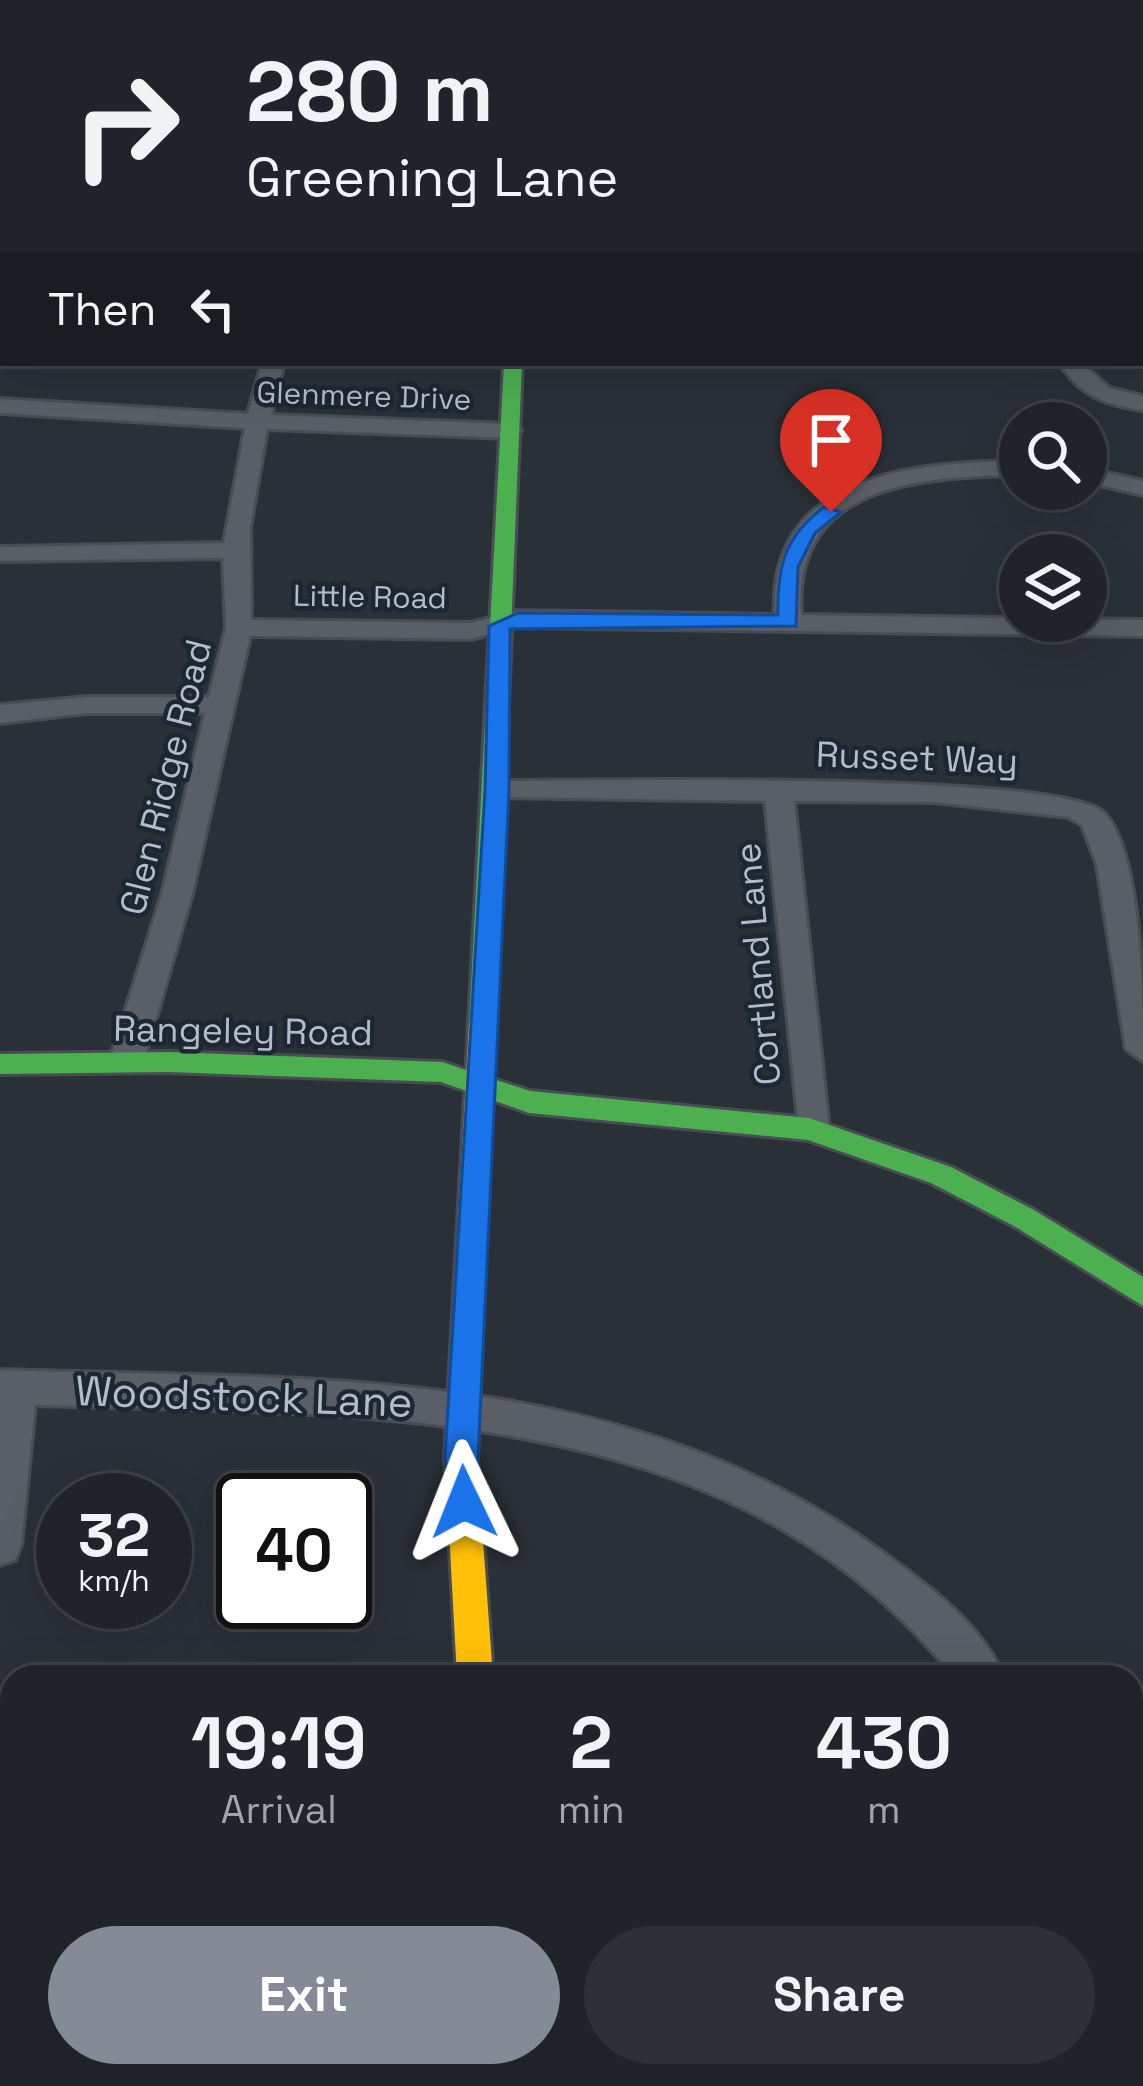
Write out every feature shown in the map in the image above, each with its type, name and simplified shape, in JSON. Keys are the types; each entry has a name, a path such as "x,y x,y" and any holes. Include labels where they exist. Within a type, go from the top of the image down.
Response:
{"street":[{"name":"Glen Ridge Road","path":"126,1063 177,894 238,628 233,550 272,366"},
{"path":"474,1665 461,1458 497,790 513,366"},
{"path":"1072,366 1077,377 1107,397 1143,403"},
{"name":"Glenmere Drive","path":"0,406 510,431"},
{"path":"788,621 788,567 806,530 855,494 915,476 999,470"},
{"path":"1107,480 1143,488"},
{"path":"0,554 233,550"},
{"name":"Little Road","path":"238,628 471,631 518,619 1143,628"},
{"path":"0,713 87,706 217,705"},
{"name":"Russet Way","path":"497,790 1038,800 1094,818 1108,844 1129,998 1143,1048"},
{"name":"Cortland Lane","path":"779,792 798,945 812,1129"},
{"name":"Rangeley Road","path":"0,1064 442,1072 478,1092 537,1103 756,1120 812,1129 897,1156 1017,1211 1143,1293"},
{"path":"0,1546 9,1387"},
{"name":"Woodstock Lane","path":"9,1387 464,1405 611,1433 760,1493 835,1539 919,1604 972,1665"}],"traffic: fast":[{"path":"482,1024 513,366"},
{"path":"0,1064 169,1062 442,1072 529,1102 809,1129 941,1175 1024,1218 1143,1293"}],"traffic: slow":[{"path":"474,1665 461,1458 482,1024"}],"route":[{"path":"464,1502 461,1458 497,790 500,626 518,619 788,621 788,567 806,530 831,512"}]}
